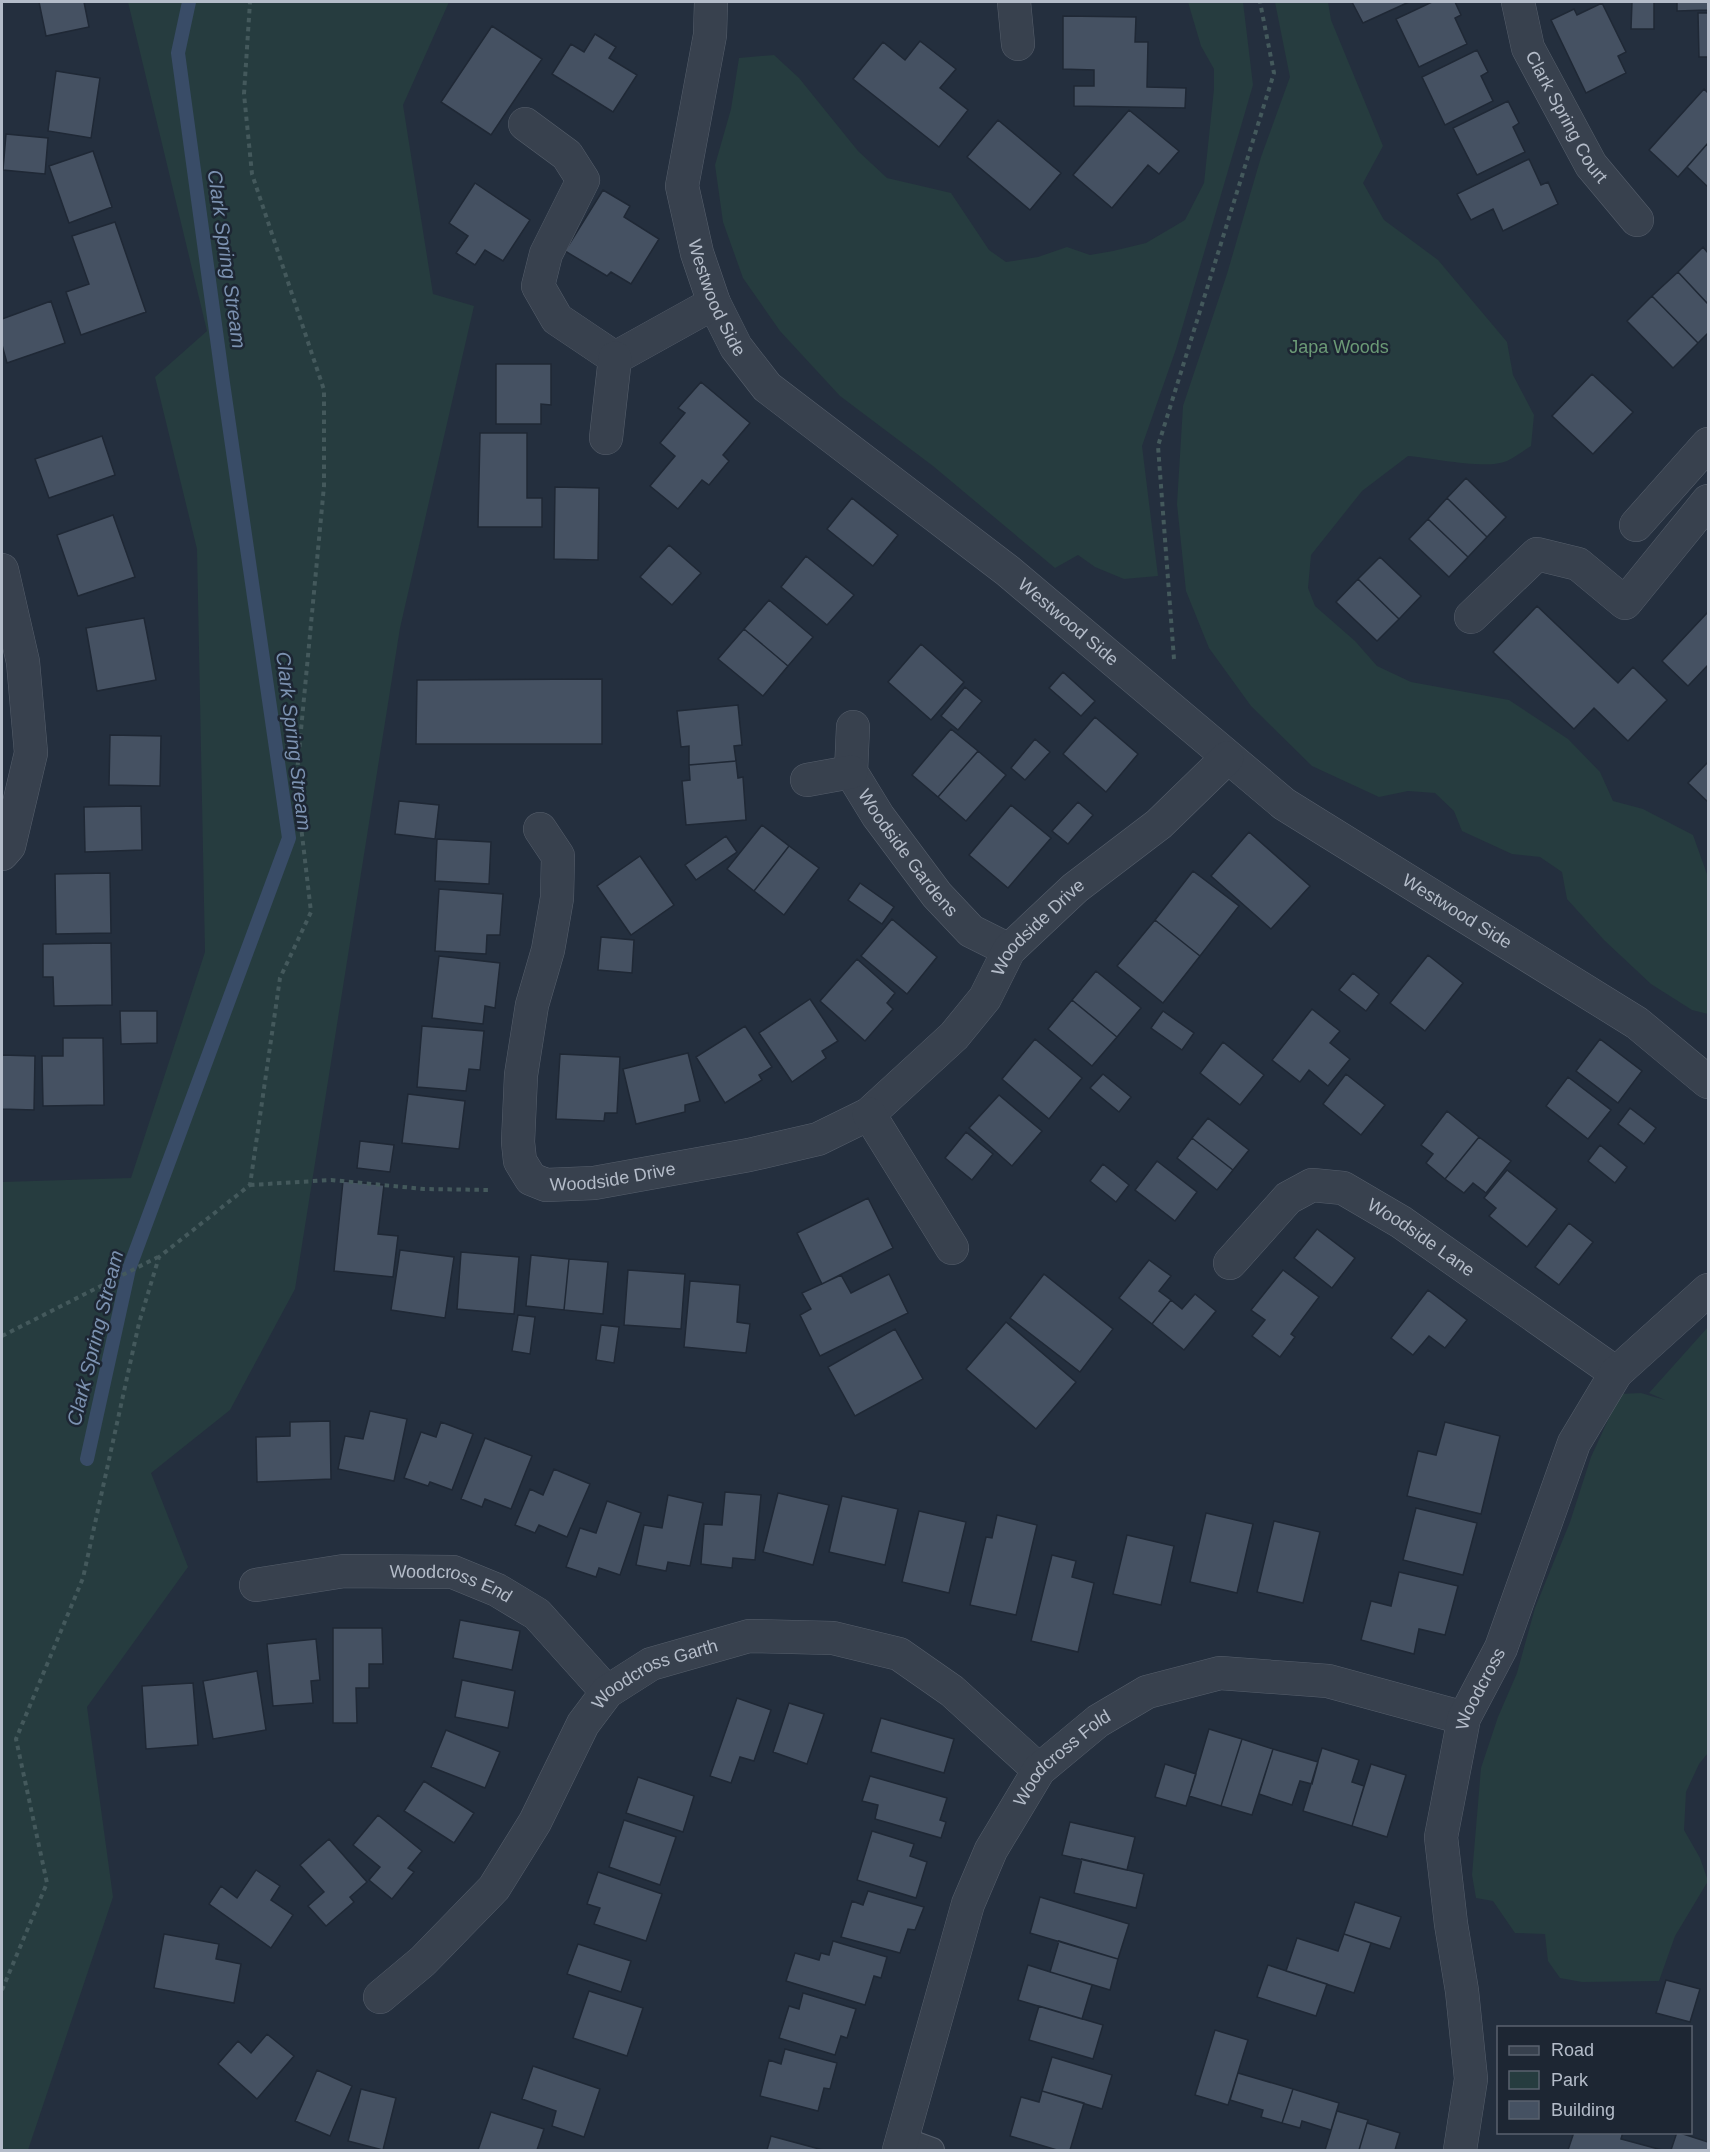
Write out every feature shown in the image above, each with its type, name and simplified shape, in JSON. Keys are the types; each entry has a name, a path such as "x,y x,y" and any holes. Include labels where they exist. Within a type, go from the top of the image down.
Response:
{"street":[{"name":"Westwood Side","path":"711,2 710,35 682,186 697,253 714,303 736,346 767,387 1008,572 1284,804 1637,1023 1708,1082"},
{"path":"1014,2 1018,44"},
{"name":"Clark Spring Court","path":"1518,2 1528,48 1591,165 1637,220"},
{"path":"525,124 567,155 583,180 546,254 538,286 557,319 615,358"},
{"path":"615,358 714,303"},
{"path":"606,438 615,358"},
{"path":"1636,525 1708,444"},
{"path":"1471,617 1537,554 1578,564 1624,603 1708,501"},
{"path":"2,570 23,663 14,708 31,753 9,846 2,854"},
{"name":"Woodside Gardens","path":"853,728 851,772 872,807 937,895 971,931 1009,950"},
{"name":"Woodside Drive","path":"540,829 558,856 557,898 548,950 532,1005 521,1075 518,1142 520,1161 531,1179 546,1185 594,1183 738,1157 818,1139 869,1114 954,1036 985,998 1009,950 1075,888 1159,824 1227,758"},
{"path":"807,780 851,772"},
{"path":"869,1114 952,1248"},
{"name":"Woodside Lane","path":"1230,1263 1288,1198 1312,1185 1343,1188 1401,1222 1616,1373"},
{"name":"Woodcross","path":"1460,2151 1471,2079 1462,1991 1450,1923 1441,1837 1464,1718 1501,1648 1574,1443 1616,1373 1708,1290"},
{"name":"Woodcross End","path":"256,1585 344,1571 453,1572 497,1590 537,1614 607,1692"},
{"name":"Woodcross Garth","path":"380,1997 423,1961 494,1888 535,1822 583,1724 607,1692 651,1664 749,1636 833,1638 899,1654 952,1691 1039,1770"},
{"name":"Woodcross Fold","path":"911,2147 968,1904 991,1850 1039,1770 1098,1720 1147,1692 1220,1673 1328,1681 1464,1718"}],"path":[{"path":"250,2 244,94 252,174 324,390 324,486 296,783 311,912 280,978 250,1185"},
{"path":"1178,716 1158,446 1274,73 1260,2"},
{"path":"2,1336 108,1280 159,1257 250,1185 331,1180 424,1189 495,1190"},
{"path":"2,1990 47,1882 16,1739 83,1578 139,1323 159,1257"}],"green space":[{"path":"128,2 449,2 403,105 433,294 474,306 400,628 295,1289 230,1410 151,1473 188,1567 87,1707 113,1897 28,2150 2,2150 2,1182 131,1178 205,952 197,549 155,377 207,331"},
{"path":"1188,2 1243,2 1253,85 1176,349 1142,446 1158,576 1124,579 1095,567 1078,555 1055,568 933,466 840,396 780,331 743,278 723,222 715,165 731,109 739,58 774,55 799,78 858,151 887,178 951,193 989,250 1006,262 1038,257 1067,247 1090,255 1146,243 1185,220 1204,183 1214,69 1201,46"},
{"name":"Japa Woods","path":"1275,2 1328,2 1331,20 1383,146 1363,183 1384,220 1438,260 1507,342 1513,375 1534,415 1531,446 1507,461 1473,464 1408,456 1362,491 1311,555 1308,588 1315,606 1355,641 1377,666 1411,682 1509,700 1568,739 1600,772 1613,801 1643,809 1693,835 1708,877 1708,1014 1692,1010 1651,984 1604,940 1567,899 1562,872 1540,857 1512,854 1462,831 1454,811 1435,793 1408,791 1379,797 1312,766 1251,706 1209,648 1186,591 1177,504 1183,406 1227,274 1261,157 1290,77"},
{"path":"1708,1327 1708,1753 1699,1764 1686,1792 1684,1830 1700,1858 1708,1881 1675,1936 1659,1981 1582,1982 1560,1978 1548,1961 1545,1934 1515,1933 1493,1901 1476,1898 1472,1875 1481,1768 1498,1717 1517,1673 1535,1608 1570,1522 1591,1457 1620,1394 1641,1393 1665,1400 1649,1393"}],"building":[{"path":"39,2 84,2 89,27 46,36"},
{"path":"1352,2 1409,2 1363,23"},
{"path":"1432,2 1455,2 1461,15 1455,18 1467,44 1419,67 1396,19"},
{"path":"1632,2 1654,2 1654,29 1631,29"},
{"path":"1677,2 1708,2 1708,10 1677,11"},
{"path":"1602,3 1626,52 1618,56 1626,73 1586,93 1551,20 1574,9 1577,15"},
{"path":"1698,13 1708,13 1708,57 1699,57"},
{"path":"1063,16 1136,17 1135,42 1148,42 1147,87 1186,88 1185,108 1074,106 1074,86 1094,86 1094,70 1063,69"},
{"path":"492,26 542,59 491,135 441,102"},
{"path":"595,34 616,47 609,58 637,75 613,112 552,74 571,44 584,52"},
{"path":"920,41 956,69 940,88 968,110 939,147 853,79 883,42 905,60"},
{"path":"1477,50 1488,72 1481,76 1493,101 1445,125 1422,77"},
{"path":"56,71 100,78 91,138 48,131"},
{"path":"1704,89 1708,93 1708,143 1678,177 1649,150"},
{"path":"1508,101 1519,123 1513,127 1525,152 1477,175 1453,128"},
{"path":"1129,110 1179,151 1159,174 1148,165 1112,208 1073,175"},
{"path":"998,120 1061,173 1030,210 967,157"},
{"path":"6,134 48,138 45,174 3,170"},
{"path":"1708,143 1708,187 1687,167"},
{"path":"93,151 112,207 69,223 49,166"},
{"path":"1529,159 1541,185 1548,182 1558,204 1503,231 1493,209 1471,220 1457,194"},
{"path":"475,183 530,220 503,261 485,250 475,265 456,253 468,236 449,223"},
{"path":"603,190 630,206 624,217 659,239 631,284 611,272 607,276 565,251"},
{"path":"115,222 146,312 81,335 66,292 89,284 72,236"},
{"path":"1703,247 1708,253 1708,304 1678,272"},
{"path":"1678,272 1708,304 1708,333 1698,343 1652,296"},
{"path":"1652,296 1698,343 1673,368 1627,321"},
{"path":"51,301 65,343 7,363 2,345 2,319"},
{"path":"496,364 551,364 551,405 541,404 541,424 496,424"},
{"path":"1592,374 1633,412 1593,454 1552,416"},
{"path":"701,382 750,423 723,455 729,461 709,485 702,480 678,509 650,486 675,456 660,443 685,413 678,408"},
{"path":"480,433 527,433 527,498 542,498 542,527 478,527"},
{"path":"102,436 115,475 49,498 35,459"},
{"path":"1466,478 1506,517 1487,537 1447,498"},
{"path":"555,487 599,488 598,560 554,559"},
{"path":"852,498 898,535 873,566 827,529"},
{"path":"1447,498 1487,537 1468,557 1428,519"},
{"path":"113,515 135,577 78,596 57,535"},
{"path":"1428,519 1468,557 1449,577 1409,539"},
{"path":"669,545 701,573 672,605 640,577"},
{"path":"806,556 854,595 827,625 781,587"},
{"path":"1380,557 1421,596 1399,619 1358,579"},
{"path":"1358,579 1399,619 1377,641 1336,602"},
{"path":"769,600 813,637 788,666 744,629"},
{"path":"1537,606 1618,683 1633,667 1667,700 1628,741 1594,708 1574,729 1493,652"},
{"path":"1708,612 1708,665 1688,686 1662,661"},
{"path":"144,618 156,680 97,691 86,628"},
{"path":"744,629 788,666 763,696 718,659"},
{"path":"921,644 964,682 931,720 888,682"},
{"path":"1063,672 1095,701 1081,716 1049,688"},
{"path":"602,679 602,744 416,744 417,680"},
{"path":"965,687 982,701 958,730 941,716"},
{"path":"738,705 742,745 734,746 736,761 689,765 689,746 681,747 677,711"},
{"path":"1095,717 1138,754 1106,792 1063,754"},
{"path":"951,729 978,751 938,797 912,775"},
{"path":"110,735 161,736 160,786 109,785"},
{"path":"1035,739 1050,752 1025,780 1011,768"},
{"path":"978,751 1006,775 966,821 938,797"},
{"path":"736,761 738,778 743,777 746,820 686,825 682,781 690,780 689,765"},
{"path":"1708,762 1708,802 1688,783"},
{"path":"399,801 439,805 435,839 395,834"},
{"path":"1078,802 1093,815 1068,844 1052,831"},
{"path":"1011,805 1051,838 1008,888 969,855"},
{"path":"141,806 142,850 85,852 84,807"},
{"path":"762,825 789,846 754,891 727,869"},
{"path":"1249,832 1310,886 1271,929 1211,876"},
{"path":"726,836 737,852 696,880 685,865"},
{"path":"437,839 491,842 489,884 435,881"},
{"path":"789,846 819,868 784,915 754,891"},
{"path":"640,856 674,905 631,935 597,886"},
{"path":"1193,871 1239,906 1200,956 1155,920"},
{"path":"110,873 111,933 56,934 55,874"},
{"path":"860,883 894,907 882,924 848,900"},
{"path":"439,889 503,894 500,935 487,935 486,954 435,951"},
{"path":"892,919 937,957 907,994 861,956"},
{"path":"1155,920 1200,956 1163,1003 1117,966"},
{"path":"601,937 634,940 632,973 598,970"},
{"path":"111,943 112,1005 54,1006 53,977 43,977 43,944"},
{"path":"1428,955 1463,983 1425,1031 1390,1003"},
{"path":"439,956 500,963 495,1008 485,1006 483,1024 432,1018"},
{"path":"857,959 895,993 887,1003 893,1009 865,1041 820,1001"},
{"path":"1096,971 1141,1008 1117,1037 1072,1000"},
{"path":"1353,973 1379,994 1366,1011 1339,990"},
{"path":"810,999 838,1041 822,1051 826,1058 792,1082 759,1033"},
{"path":"1072,1000 1117,1037 1092,1066 1048,1029"},
{"path":"1312,1009 1340,1031 1330,1043 1350,1059 1328,1086 1309,1070 1300,1082 1272,1060"},
{"path":"120,1011 157,1011 157,1043 121,1044"},
{"path":"1163,1011 1194,1033 1182,1050 1151,1028"},
{"path":"422,1026 484,1031 480,1070 469,1069 466,1091 417,1087"},
{"path":"745,1026 772,1067 759,1075 762,1080 725,1103 696,1057"},
{"path":"63,1038 103,1038 104,1105 43,1106 42,1056 63,1056"},
{"path":"1035,1039 1082,1078 1049,1119 1002,1079"},
{"path":"1600,1039 1642,1071 1618,1103 1576,1071"},
{"path":"1223,1042 1264,1075 1240,1105 1200,1073"},
{"path":"688,1053 700,1101 685,1105 685,1112 636,1124 623,1069"},
{"path":"560,1054 620,1057 617,1113 605,1113 604,1121 556,1119"},
{"path":"2,1055 35,1056 34,1110 2,1109"},
{"path":"1103,1074 1131,1097 1119,1112 1090,1088"},
{"path":"1346,1074 1385,1105 1361,1135 1323,1104"},
{"path":"1568,1077 1611,1110 1588,1139 1546,1106"},
{"path":"408,1094 465,1101 459,1149 402,1143"},
{"path":"999,1095 1042,1131 1012,1166 969,1128"},
{"path":"1630,1108 1656,1128 1644,1144 1618,1124"},
{"path":"1447,1111 1479,1137 1445,1179 1426,1163 1433,1154 1421,1145"},
{"path":"1208,1118 1249,1150 1233,1170 1192,1138"},
{"path":"966,1132 993,1154 972,1180 945,1158"},
{"path":"1479,1137 1511,1161 1486,1193 1473,1183 1464,1193 1445,1179"},
{"path":"1192,1138 1233,1170 1217,1190 1177,1158"},
{"path":"360,1141 394,1145 390,1172 357,1168"},
{"path":"1600,1145 1627,1167 1615,1183 1588,1161"},
{"path":"1157,1161 1197,1192 1175,1221 1135,1190"},
{"path":"1103,1164 1129,1185 1116,1202 1090,1181"},
{"path":"1507,1170 1557,1209 1527,1247 1489,1216 1496,1208 1484,1198"},
{"path":"343,1181 384,1185 378,1234 398,1236 393,1277 334,1271"},
{"path":"868,1198 893,1248 822,1284 797,1233"},
{"path":"1569,1223 1593,1242 1559,1285 1535,1267"},
{"path":"1317,1229 1355,1258 1332,1288 1294,1258"},
{"path":"400,1250 454,1257 445,1318 391,1310"},
{"path":"461,1252 519,1257 514,1314 457,1309"},
{"path":"531,1255 569,1259 564,1310 526,1306"},
{"path":"569,1259 608,1262 603,1314 564,1310"},
{"path":"1149,1260 1171,1276 1159,1291 1171,1300 1152,1324 1119,1298"},
{"path":"628,1270 685,1274 681,1329 624,1325"},
{"path":"1283,1270 1319,1297 1291,1334 1295,1337 1280,1357 1252,1336 1265,1320 1251,1310"},
{"path":"889,1274 908,1313 820,1356 800,1315 811,1309 802,1293 841,1275 851,1293"},
{"path":"1044,1274 1113,1329 1080,1372 1010,1318"},
{"path":"690,1281 740,1285 737,1322 750,1324 746,1353 684,1347"},
{"path":"1428,1290 1467,1320 1445,1348 1429,1336 1413,1355 1391,1338"},
{"path":"1195,1294 1216,1311 1184,1350 1152,1324 1171,1300 1182,1309"},
{"path":"518,1315 535,1317 530,1354 512,1351"},
{"path":"1006,1322 1076,1382 1036,1429 966,1369"},
{"path":"601,1325 619,1327 614,1363 596,1360"},
{"path":"895,1329 923,1379 855,1416 828,1367"},
{"path":"370,1411 407,1419 394,1481 338,1469 345,1436 363,1439"},
{"path":"330,1421 331,1479 257,1482 256,1437 290,1436 290,1422"},
{"path":"441,1422 473,1434 452,1490 430,1482 428,1486 404,1478 421,1432 436,1437"},
{"path":"1445,1422 1500,1436 1481,1514 1407,1496 1418,1451 1436,1455"},
{"path":"485,1438 532,1456 511,1509 485,1499 482,1507 461,1499"},
{"path":"554,1469 590,1484 567,1537 539,1525 535,1533 515,1525 530,1489 543,1495"},
{"path":"725,1492 761,1495 755,1560 733,1558 732,1568 701,1564 704,1524 722,1525"},
{"path":"778,1493 829,1505 813,1565 763,1552"},
{"path":"668,1495 703,1503 690,1566 668,1562 666,1571 636,1565 644,1525 662,1528"},
{"path":"842,1496 898,1509 885,1565 829,1552"},
{"path":"607,1501 641,1513 620,1575 599,1568 596,1577 566,1567 580,1528 596,1533"},
{"path":"1416,1508 1477,1523 1463,1575 1403,1560"},
{"path":"919,1511 966,1522 949,1593 902,1582"},
{"path":"1206,1513 1253,1524 1237,1593 1190,1582"},
{"path":"997,1515 1037,1525 1016,1615 970,1605 986,1537 992,1538"},
{"path":"1274,1521 1320,1532 1303,1603 1257,1592"},
{"path":"1127,1535 1174,1546 1161,1605 1113,1594"},
{"path":"1052,1555 1076,1561 1072,1577 1094,1583 1078,1652 1031,1641"},
{"path":"1399,1572 1458,1586 1445,1635 1419,1629 1414,1654 1361,1640 1371,1601 1391,1606"},
{"path":"460,1620 520,1631 512,1670 453,1658"},
{"path":"333,1628 382,1628 383,1664 369,1664 369,1688 356,1688 357,1723 333,1723"},
{"path":"316,1639 320,1680 311,1681 313,1703 273,1706 267,1644"},
{"path":"257,1671 266,1730 213,1739 203,1681"},
{"path":"462,1680 515,1691 508,1728 455,1717"},
{"path":"193,1683 198,1745 146,1749 142,1686"},
{"path":"737,1698 771,1710 754,1761 740,1757 731,1783 710,1776"},
{"path":"789,1703 824,1714 807,1764 773,1752"},
{"path":"881,1718 954,1739 944,1773 871,1752"},
{"path":"1209,1729 1242,1739 1221,1806 1189,1796"},
{"path":"446,1730 500,1752 485,1788 431,1767"},
{"path":"1242,1739 1273,1749 1252,1815 1221,1806"},
{"path":"1322,1748 1359,1760 1352,1782 1364,1786 1352,1826 1303,1811"},
{"path":"1273,1749 1318,1762 1312,1784 1300,1781 1292,1805 1259,1794"},
{"path":"1165,1764 1196,1774 1186,1806 1155,1797"},
{"path":"1371,1764 1406,1775 1387,1837 1352,1826"},
{"path":"870,1776 947,1798 940,1820 946,1822 941,1838 875,1819 878,1805 862,1801"},
{"path":"638,1777 694,1796 683,1832 626,1813"},
{"path":"424,1781 474,1813 454,1843 404,1811"},
{"path":"378,1815 422,1851 408,1868 414,1872 392,1899 369,1880 380,1867 353,1845"},
{"path":"624,1820 676,1837 660,1885 609,1867"},
{"path":"1070,1822 1135,1837 1127,1870 1062,1855"},
{"path":"872,1831 914,1844 910,1856 927,1862 916,1898 857,1880"},
{"path":"329,1839 367,1882 350,1897 354,1902 326,1926 308,1906 324,1892 300,1865"},
{"path":"1082,1859 1144,1874 1136,1908 1074,1893"},
{"path":"256,1870 280,1886 271,1900 293,1915 271,1948 209,1904 221,1886 237,1898"},
{"path":"598,1872 662,1894 646,1941 594,1924 600,1908 587,1904"},
{"path":"868,1891 924,1907 915,1930 908,1929 900,1953 841,1937 852,1901 863,1905"},
{"path":"1040,1897 1129,1924 1118,1959 1030,1933"},
{"path":"1355,1902 1401,1917 1390,1949 1344,1934"},
{"path":"164,1934 219,1944 216,1959 241,1964 234,2003 154,1988"},
{"path":"1344,1934 1371,1943 1354,1993 1286,1971 1297,1938 1338,1951"},
{"path":"833,1941 887,1957 881,1978 874,1976 865,2005 786,1981 795,1953 819,1960 821,1953 829,1955"},
{"path":"1059,1941 1118,1959 1110,1990 1050,1972"},
{"path":"578,1944 631,1961 621,1992 567,1974"},
{"path":"1028,1965 1092,1985 1082,2019 1018,2000"},
{"path":"1268,1965 1327,1984 1316,2016 1257,1997"},
{"path":"1666,1980 1700,1989 1690,2022 1656,2013"},
{"path":"589,1991 643,2008 627,2056 573,2038"},
{"path":"803,1993 856,2009 847,2038 841,2036 835,2055 779,2038 789,2006 799,2009"},
{"path":"1039,2006 1103,2025 1093,2059 1029,2040"},
{"path":"1215,2030 1248,2040 1228,2105 1195,2095"},
{"path":"267,2034 294,2056 257,2099 218,2064 238,2041 251,2053"},
{"path":"785,2049 837,2063 830,2089 824,2088 818,2111 760,2096 769,2060 781,2064"},
{"path":"1052,2057 1112,2075 1102,2109 1042,2091"},
{"path":"533,2066 600,2089 584,2137 552,2126 556,2111 522,2099"},
{"path":"317,2070 352,2086 330,2136 295,2121"},
{"path":"1238,2073 1293,2089 1282,2123 1261,2117 1263,2110 1230,2100"},
{"path":"361,2089 396,2098 383,2150 348,2141"},
{"path":"1293,2089 1339,2103 1331,2130 1302,2121 1300,2128 1282,2123"},
{"path":"1042,2091 1084,2103 1070,2150 1057,2150 1010,2136 1021,2097 1039,2102"},
{"path":"1337,2111 1368,2120 1359,2150 1325,2150"},
{"path":"491,2112 544,2129 537,2150 478,2150"},
{"path":"1367,2123 1400,2133 1395,2150 1359,2150"},
{"path":"1573,2134 1622,2134 1621,2139 1662,2150 1568,2150"},
{"path":"1676,2134 1708,2142 1708,2150 1671,2150"},
{"path":"771,2136 823,2150 767,2150"}],"waterway":[{"name":"Clark Spring Stream","path":"87,1459 129,1269 289,838 178,53 189,2"}]}
